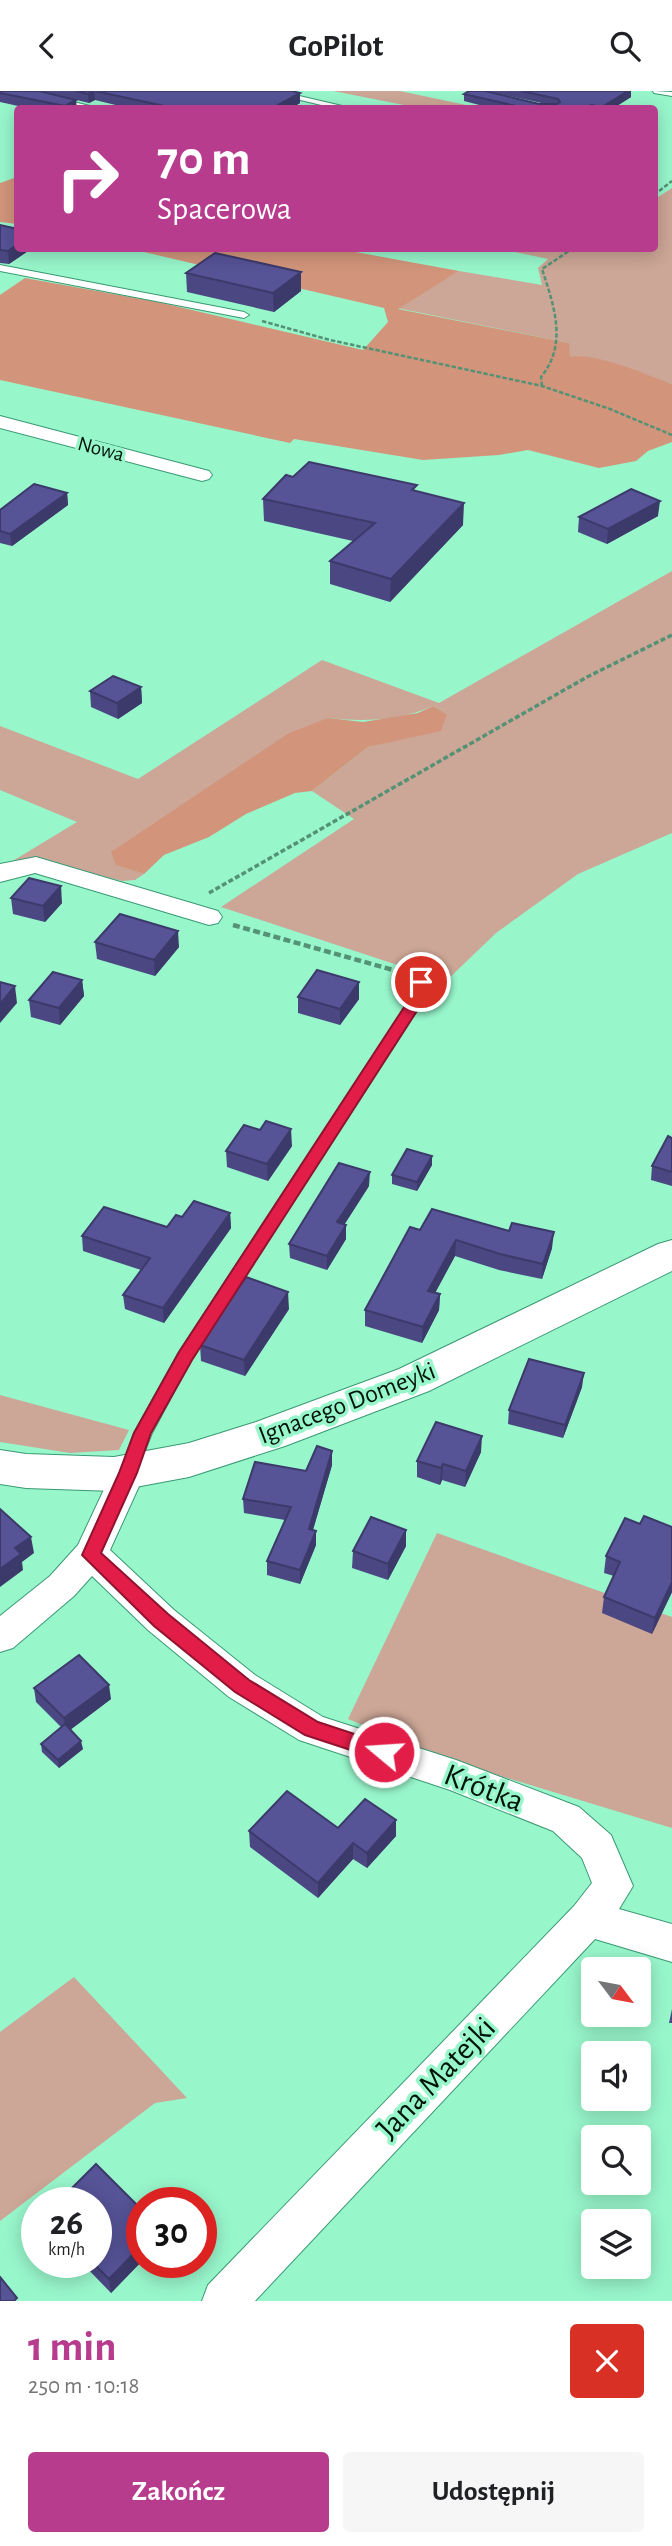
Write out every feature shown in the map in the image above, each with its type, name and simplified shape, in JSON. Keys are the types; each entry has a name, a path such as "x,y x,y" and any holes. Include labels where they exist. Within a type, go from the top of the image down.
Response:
{"street":[{"name":"Nowa","path":"0,422 202,475"},
{"path":"0,874 9,869 36,865 200,914"},
{"name":"Ignacego Domeyki","path":"0,1467 78,1474 128,1473 189,1461 414,1380 672,1254"},
{"path":"0,1637 62,1586 91,1555 128,1473"},
{"name":"Krótka","path":"91,1555 161,1620 242,1686 312,1728 456,1776 566,1819 597,1847 613,1886 588,1919"},
{"path":"588,1919 672,1943"},
{"name":"Jana Matejki","path":"224,2301 588,1919"}],"lane":[{"path":"18,91 80,105"},
{"path":"267,91 332,105"},
{"path":"657,91 672,94"},
{"path":"0,268 244,316"},
{"path":"128,1473 143,1433 186,1356 424,989 421,982 411,976"}],"path":[{"path":"658,192 672,181"},
{"path":"542,386 541,377 558,354 558,336 542,269 568,252"},
{"path":"244,316 330,340 542,386 610,409 672,435"},
{"path":"411,976 200,914 213,888 587,677 672,635"}],"shaded area":[{"path":"333,91 400,91 466,105 404,105"},
{"path":"14,178 14,224 0,222 0,183"},
{"path":"672,188 672,384 603,361 569,357 569,343 397,308 459,271 542,285 538,268 548,259 515,252 658,252 658,197"},
{"path":"144,252 355,252 459,271 398,309 569,343 570,357 581,356 607,361 672,384 672,442 648,451 636,461 599,468 528,450 499,455 423,460 294,439 290,443 0,380 0,295 25,278 158,302 363,350 388,322 384,308"},
{"path":"672,571 672,833 578,874 496,933 446,981 221,907 354,819 312,791 368,747 400,739 447,714 433,706 408,715 381,719 328,718 112,852 117,865 144,874 135,880 122,881 38,860 11,862 77,822 0,790 0,726 138,779 322,660 439,703"},
{"path":"433,706 447,714 441,731 368,747 312,791 295,793 246,814 209,837 164,855 144,874 116,865 111,852 289,733 328,718 363,722 418,713"},
{"path":"0,1395 129,1430 119,1450 70,1453 0,1442"},
{"path":"437,1533 672,1617 672,1828 454,1762 348,1719"},
{"path":"74,1977 187,2098 155,2103 45,2187 21,2187 21,2205 0,2221 0,2032"}],"building":[{"path":"39,91 76,100 60,105 0,93"},
{"path":"95,91 300,93 278,105 160,105"},
{"path":"469,91 485,91 539,104 557,104 560,102 558,99 521,91 628,91 605,105 512,105 464,94"},
{"path":"0,225 14,228 14,247 8,251 0,250"},
{"path":"215,253 301,272 273,293 186,273"},
{"path":"309,462 417,485 412,490 464,503 391,579 330,561 375,523 263,499 286,475 293,477"},
{"path":"34,484 67,493 10,534 0,531 0,510"},
{"path":"631,489 660,501 608,529 579,517"},
{"path":"113,676 141,687 117,703 90,691"},
{"path":"29,878 61,886 43,906 11,898"},
{"path":"120,914 178,931 154,960 95,942"},
{"path":"317,970 359,982 340,1009 298,997"},
{"path":"53,972 82,980 59,1008 29,1000"},
{"path":"0,982 15,986 0,1004"},
{"path":"266,1121 291,1129 267,1164 226,1151 244,1125 260,1130"},
{"path":"668,1136 672,1138 672,1172 652,1166"},
{"path":"407,1149 432,1156 417,1182 392,1175"},
{"path":"339,1163 370,1172 337,1222 346,1225 327,1256 289,1244"},
{"path":"194,1201 230,1213 163,1308 123,1295 150,1258 82,1236 104,1207 167,1227 176,1215 182,1217"},
{"path":"432,1209 509,1231 512,1223 554,1232 543,1264 456,1240 428,1291 440,1294 423,1327 365,1310 410,1227 420,1230"},
{"path":"246,1277 288,1292 244,1360 200,1345"},
{"path":"529,1359 584,1373 565,1425 509,1410"},
{"path":"436,1422 482,1436 466,1471 443,1464 441,1468 417,1461"},
{"path":"317,1446 332,1451 309,1529 316,1531 300,1570 267,1561 291,1507 243,1499 255,1462 306,1471"},
{"path":"0,1509 31,1537 15,1548 21,1554 0,1569"},
{"path":"644,1516 672,1527 672,1582 655,1618 604,1597 620,1562 606,1556 625,1518 640,1524"},
{"path":"371,1517 406,1530 388,1564 353,1551"},
{"path":"79,1655 109,1685 64,1718 34,1688"},
{"path":"65,1724 81,1741 58,1760 41,1744"},
{"path":"287,1791 338,1828 365,1799 396,1820 367,1853 353,1843 318,1883 249,1831"},
{"path":"96,2164 126,2194 126,2261 112,2276 112,2187 73,2187"},
{"path":"0,2277 17,2298 14,2301 0,2301"}],"route":[{"path":"384,1752 312,1728 242,1686 161,1620 91,1555 143,1433 186,1356 269,1224 424,989 421,982"}]}
